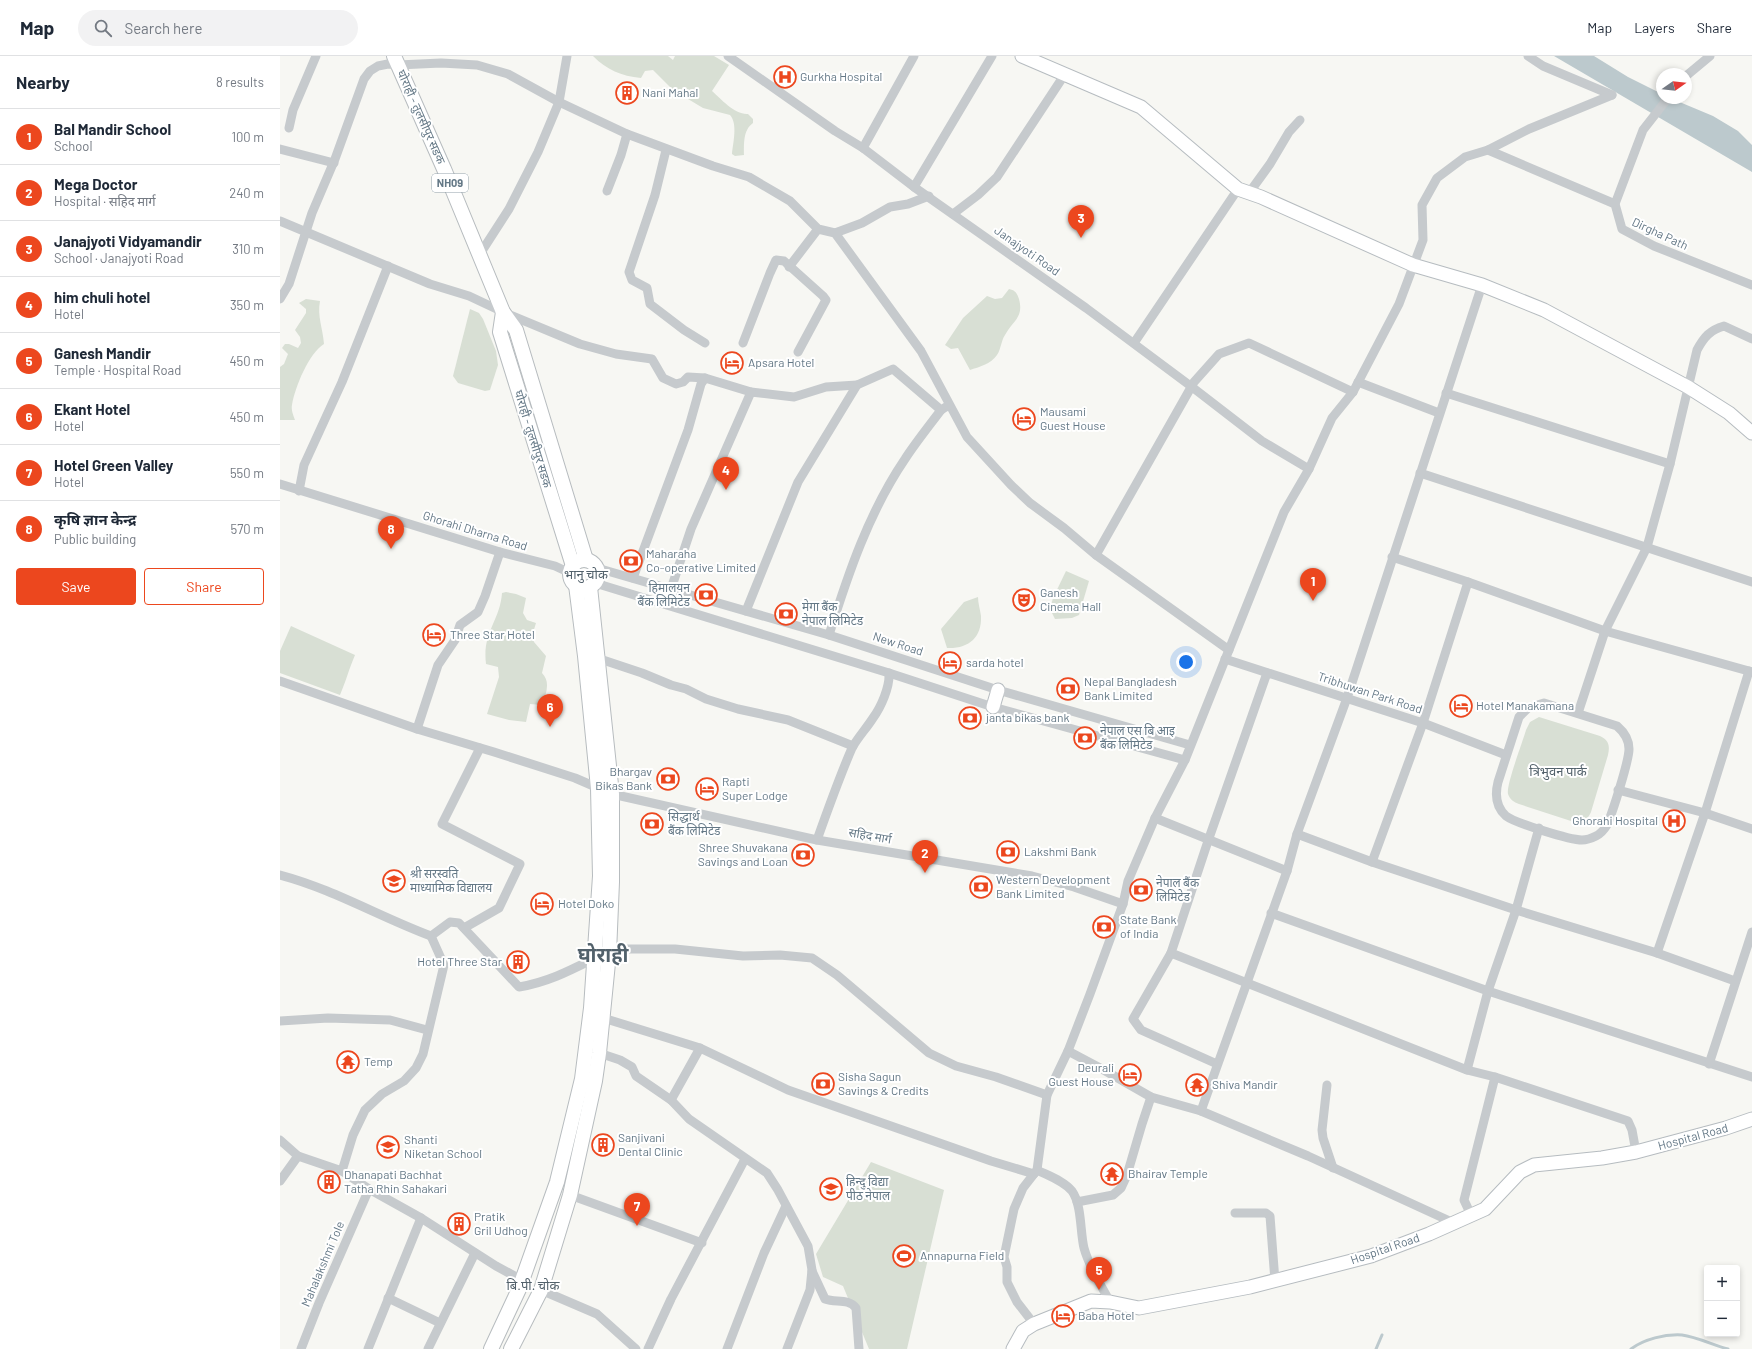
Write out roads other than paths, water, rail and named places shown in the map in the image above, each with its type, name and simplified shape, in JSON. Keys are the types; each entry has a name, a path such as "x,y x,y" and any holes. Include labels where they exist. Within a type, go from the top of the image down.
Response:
{"main road":[{"name":"घोराही - तुलसीपुर सडक","path":"396,61 444,168 503,312 516,330 591,564"},
{"name":"घोराही - तुलसीपुर सडक","path":"503,312 500,332 581,579"},
{"path":"581,579 576,562 591,564"},
{"name":"NH09","path":"581,579 598,578 591,564"},
{"name":"NH09","path":"491,1349 522,1280 557,1182 582,1078 591,1008 602,955 612,882 612,794 597,658 581,579"},
{"name":"NH09","path":"511,1349 541,1288 570,1195 595,1081 603,1018 598,788 586,656 581,579"},
{"path":"522,1280 541,1288"},
{"path":"522,1280 541,1288"}],"street":[{"path":"289,128 293,110 316,56"},
{"path":"480,254 509,209 525,180 559,102 567,56"},
{"name":"Janajyoti Road","path":"728,56 835,131 863,148 1134,343 1262,441 1309,469"},
{"path":"863,148 914,56"},
{"path":"914,186 992,56"},
{"path":"1022,56 1043,60 1065,74 1141,107 1243,191 1413,265 1482,285 1544,310 1688,387 1729,413 1752,432"},
{"path":"1034,1324 1017,1302 1007,1282 1007,1267 1004,1257 1014,1209 1023,1188 1036,1172 1047,1095 1068,1051 1123,904 1128,881 1155,818 1185,760 1284,512 1309,469 1332,418 1353,392 1398,304 1423,240 1422,205 1437,178 1465,158 1488,150 1529,129 1612,95 1543,66 1528,56"},
{"path":"1692,71 1710,56"},
{"path":"280,299 289,284 298,261 306,232 334,163 364,79 370,71 378,66 396,61 477,65 508,74 559,102 627,134 666,150 749,177 790,201 818,229 835,233 862,223 890,207 908,204 929,196"},
{"path":"953,214 978,195 996,177 1065,74"},
{"path":"1488,150 1615,204 1643,130 1663,104"},
{"path":"1134,343 1243,191 1270,164 1289,132 1300,120"},
{"path":"606,191 621,155 627,134"},
{"path":"280,149 334,163"},
{"path":"666,150 655,195 629,272 632,280 647,288 650,304 684,330 705,343"},
{"name":"Dirgha Path","path":"1615,204 1622,229 1654,246 1752,285"},
{"path":"281,222 430,284 469,296 580,344 616,354 652,359 663,378 676,384 683,382 688,377 705,378 751,392 794,397 826,387 858,385 893,369 945,408"},
{"path":"789,266 818,229"},
{"path":"835,233 920,351 945,408 967,437 1011,485 1030,504 1064,528 1096,555 1228,650"},
{"path":"743,343 776,260 784,261 826,300 798,352"},
{"path":"299,491 304,465 342,382 388,266"},
{"path":"1201,1111 1287,871 1297,834 1347,698 1482,285"},
{"path":"1578,713 1605,631 1647,547 1670,464 1697,350 1704,337 1715,329 1726,326 1752,339"},
{"path":"1096,555 1194,382 1218,354 1249,343 1353,392"},
{"path":"633,578 688,430 700,384 705,378"},
{"path":"1358,382 1439,413"},
{"path":"746,611 798,482 858,385"},
{"path":"671,589 691,529 751,392"},
{"path":"1446,393 1670,464"},
{"path":"829,635 854,558 874,514 904,460 945,408"},
{"path":"1420,473 1752,582"},
{"name":"Ghorahi Dharna Road","path":"280,484 500,552 555,566 581,579"},
{"path":"417,729 438,665 455,640 460,625 478,612 500,552"},
{"path":"1392,558 1468,582 1605,631 1751,672 1657,953"},
{"name":"New Road","path":"591,564 633,578 829,635 998,690 1190,745"},
{"path":"581,579 889,673 992,707 1185,760"},
{"path":"1372,862 1423,723 1468,582"},
{"path":"597,658 686,689 706,699 738,709 788,720 853,746"},
{"name":"Tribhuwan Park Road","path":"1225,660 1423,723 1506,755"},
{"path":"817,840 839,778 853,746 879,708 889,680 889,673"},
{"path":"1217,1064 1141,1030 1132,1019 1171,953 1208,841 1267,673"},
{"name":"सहिद मार्ग","path":"280,681 417,729 575,778 612,794 817,840 1032,876 1074,887 1123,904"},
{"path":"992,707 998,690"},
{"path":"1544,703 1617,726 1622,730 1626,737 1629,751 1606,826 1596,836 1582,840 1539,828 1507,816 1498,802 1495,793 1506,755 1519,717 1528,708 1544,703"},
{"path":"464,928 499,908 520,864 442,824 480,748"},
{"path":"1618,790 1705,813 1752,829"},
{"path":"1155,818 1208,841 1287,871"},
{"path":"1467,1070 1488,991 1516,910 1539,828"},
{"path":"1297,834 1372,862 1516,910 1657,953 1735,980"},
{"path":"280,875 325,890 366,910 431,936 444,965 427,1030 423,1054 416,1068 404,1081 382,1094 365,1110 353,1135 342,1170"},
{"path":"1272,913 1488,991 1752,1077"},
{"path":"431,936 450,922 459,923 519,987 539,984 602,955 626,949 675,949 743,956 780,955 812,958 837,975 929,1053 956,1066 996,1077 1047,1095"},
{"path":"1709,1064 1735,980 1752,932"},
{"path":"1171,953 1467,1070 1495,1077 1628,1121 1632,1130 1636,1152"},
{"path":"280,1021 328,1018 390,1020 427,1030"},
{"path":"603,1018 700,1048 788,1090 991,1161 1036,1172 1064,1183 1072,1191 1077,1202 1085,1250 1095,1274 1110,1302"},
{"path":"671,1100 700,1048"},
{"path":"1068,1051 1151,1097 1201,1111 1333,1168 1454,1223"},
{"path":"599,1053 620,1060 632,1067 636,1076 671,1100 689,1119 766,1173 808,1246 812,1270 825,1299 852,1303 856,1308 859,1349"},
{"path":"1471,1215 1464,1200 1495,1077"},
{"path":"1327,1085 1322,1130 1323,1138 1333,1168"},
{"path":"1077,1202 1113,1195 1121,1188 1127,1175 1151,1097"},
{"name":"Hospital Road","path":"1013,1349 1023,1331 1034,1324 1091,1301 1110,1302 1139,1308 1250,1287 1371,1256 1485,1209 1520,1172 1534,1165 1602,1158 1636,1152 1726,1128 1752,1119"},
{"path":"280,1140 298,1156 342,1170 369,1189 421,1218 475,1253 522,1280"},
{"path":"280,1181 298,1156"},
{"path":"648,1349 671,1299 702,1243 745,1159"},
{"name":"Mahalakshmi Tole","path":"301,1349 319,1303 369,1189"},
{"path":"570,1195 702,1243"},
{"path":"727,1349 764,1253 786,1206"},
{"path":"1235,1212 1266,1213 1270,1216 1275,1281"},
{"path":"368,1349 421,1218"},
{"path":"428,1349 475,1253"},
{"path":"787,1349 810,1290 812,1270"},
{"path":"541,1288 597,1314 636,1349"},
{"path":"388,1298 440,1323"}],"waterway":[{"path":"1376,1349 1382,1335"},
{"path":"1631,1349 1648,1340 1662,1336 1675,1335 1693,1337 1728,1349"}],"place":[{"name":"Gurkha Hospital","path":"785,77"},
{"name":"Nani Mahal","path":"627,93"},
{"name":"Janajyoti Vidyamandir","path":"1081,238"},
{"name":"Apsara Hotel","path":"732,363"},
{"name":"Mausami Guest House","path":"1024,419"},
{"name":"him chuli hotel","path":"726,490"},
{"name":"कृषि ज्ञान केन्द्र","path":"391,549"},
{"name":"Maharaha Co-operative Limited","path":"631,561"},
{"name":"हिमालयन बैंक लिमिटेड","path":"706,595"},
{"name":"Ganesh Cinema Hall","path":"1024,600"},
{"name":"Bal Mandir School","path":"1313,601"},
{"name":"मेगा बैंक नेपाल लिमिटेड","path":"786,614"},
{"name":"Three Star Hotel","path":"434,635"},
{"name":"sarda hotel","path":"950,663"},
{"name":"Nepal Bangladesh Bank Limited","path":"1068,689"},
{"name":"Hotel Manakamana","path":"1461,706"},
{"name":"janta bikas bank","path":"970,718"},
{"name":"Ekant Hotel","path":"550,727"},
{"name":"नेपाल एस बि आइ बैंक लिमिटेड","path":"1085,738"},
{"name":"Bhargav Bikas Bank","path":"668,779"},
{"name":"Rapti Super Lodge","path":"707,789"},
{"name":"Ghorahi Hospital","path":"1674,821"},
{"name":"सिद्धार्थ बैंक लिमिटेड","path":"652,824"},
{"name":"Lakshmi Bank","path":"1008,852"},
{"name":"Shree Shuvakana Savings and Loan","path":"803,855"},
{"name":"Mega Doctor","path":"925,873"},
{"name":"श्री सरस्वति माध्यामिक विद्यालय","path":"394,881"},
{"name":"Western Development Bank Limited","path":"981,887"},
{"name":"नेपाल बैंक लिमिटेड","path":"1141,890"},
{"name":"Hotel Doko","path":"542,904"},
{"name":"State Bank of India","path":"1104,927"},
{"name":"Hotel Three Star","path":"518,962"},
{"name":"Temp","path":"348,1062"},
{"name":"Deurali Guest House","path":"1130,1075"},
{"name":"Sisha Sagun Savings & Credits","path":"823,1084"},
{"name":"Shiva Mandir","path":"1197,1085"},
{"name":"Sanjivani Dental Clinic","path":"603,1145"},
{"name":"Shanti Niketan School","path":"388,1147"},
{"name":"Bhairav Temple","path":"1112,1174"},
{"name":"Dhanapati Bachhat Tatha Rhin Sahakari","path":"329,1182"},
{"name":"हिन्दु विद्या पीठ नेपाल","path":"831,1189"},
{"name":"Pratik Gril Udhog","path":"459,1224"},
{"name":"Hotel Green Valley","path":"637,1226"},
{"name":"Annapurna Field","path":"904,1256"},
{"name":"Ganesh Mandir","path":"1099,1290"},
{"name":"Baba Hotel","path":"1063,1316"}],"district":[{"name":"भानु चोक","path":"586,574"},
{"name":"त्रिभुवन पार्क","path":"1558,771"},
{"name":"घोराही","path":"603,955"},
{"name":"बि.पी. चोक","path":"533,1285"}]}
